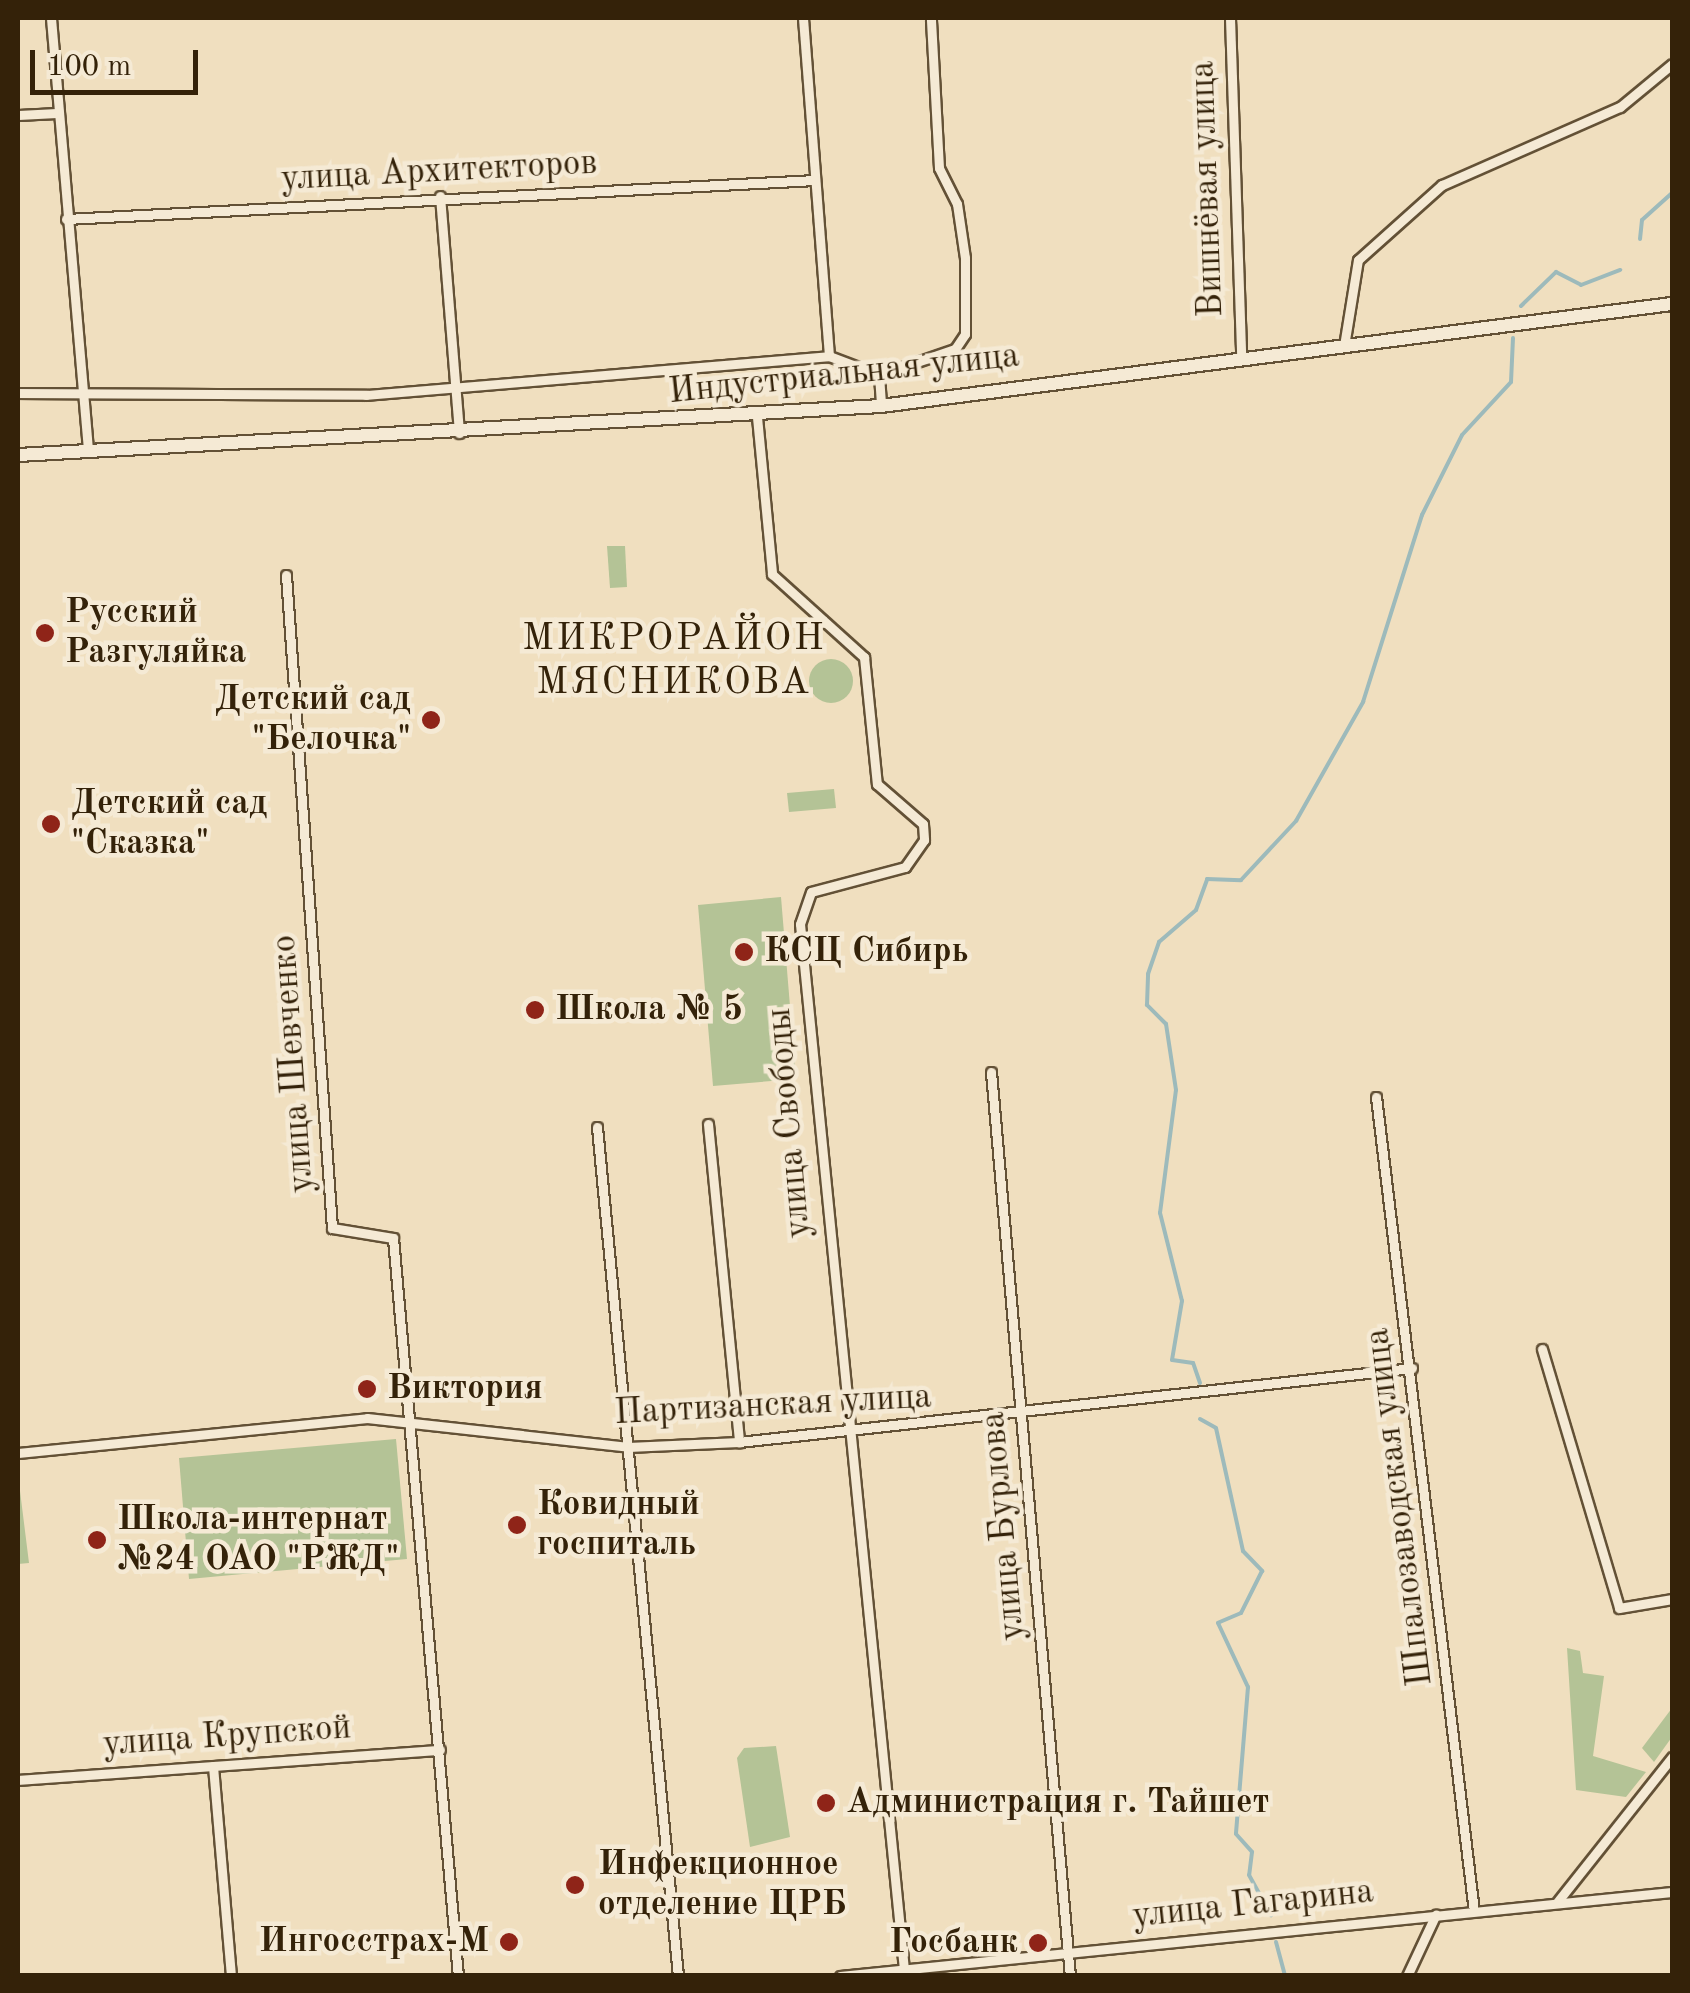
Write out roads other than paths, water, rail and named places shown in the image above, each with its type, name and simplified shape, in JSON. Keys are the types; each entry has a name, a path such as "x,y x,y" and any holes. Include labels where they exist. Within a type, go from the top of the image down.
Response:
{"street":[{"path":"51,18 88,451"},
{"path":"803,18 829,356 879,375 956,349 964,334 965,258 957,204 939,168 931,18"},
{"name":"Вишнёвая улица","path":"1230,18 1241,358"},
{"path":"1344,346 1358,260 1442,185 1620,107 1672,64"},
{"path":"18,115 57,113"},
{"name":"улица Архитекторов","path":"66,219 440,196 815,180"},
{"path":"440,196 460,436"},
{"name":"Индустриальная улица","path":"18,455 460,436 881,406 1672,304"},
{"name":"Индустриальная улица","path":"18,394 456,387 829,356"},
{"path":"879,375 881,406"},
{"name":"улица Свободы","path":"757,417 772,574 864,657 877,784 922,824 924,840 905,867 811,892 800,924 846,1433 904,1969"},
{"name":"улица Шевченко","path":"286,576 332,1228 394,1238 458,1976"},
{"name":"улица Бурлова","path":"991,1072 1070,1976"},
{"name":"Шпалозаводская улица","path":"1376,1097 1412,1368 1474,1912"},
{"path":"708,1124 739,1442"},
{"path":"597,1127 678,1976"},
{"path":"1542,1349 1619,1608 1672,1598"},
{"name":"Партизанская улица","path":"18,1453 409,1418 628,1447 739,1442 1023,1417 1412,1368"},
{"name":"улица Крупской","path":"18,1780 440,1750"},
{"path":"1558,1901 1672,1757"},
{"path":"213,1766 231,1976"},
{"name":"улица Гагарина","path":"840,1976 1672,1892"},
{"path":"1407,1976 1436,1914"}],"waterway":[{"path":"1640,239 1642,220 1672,193"},
{"path":"1521,306 1556,272 1581,285 1620,270"},
{"path":"1200,1383 1193,1363 1172,1360 1182,1301 1160,1213 1176,1090 1166,1024 1147,1005 1148,974 1159,942 1196,910 1207,879 1241,880 1296,821 1363,702 1422,515 1462,435 1511,382 1513,338"},
{"path":"1200,1419 1216,1428 1243,1551 1262,1571 1241,1613 1218,1623 1248,1687 1236,1834 1252,1852 1249,1875 1271,1915"},
{"path":"1276,1942 1285,1976"}],"place":[{"name":"Русский Разгуляйка","path":"45,633"},
{"name":"Детский сад \"Белочка\"","path":"431,720"},
{"name":"Детский сад \"Сказка\"","path":"51,824"},
{"name":"КСЦ Сибирь","path":"744,952"},
{"name":"Школа № 5","path":"535,1010"},
{"name":"Виктория","path":"367,1389"},
{"name":"Ковидный госпиталь","path":"517,1525"},
{"name":"Школа-интернат №24 ОАО \"РЖД\"","path":"97,1540"},
{"name":"Администрация г. Тайшет","path":"826,1803"},
{"name":"Инфекционное отделение ЦРБ","path":"575,1885"},
{"name":"Ингосстрах-М","path":"509,1942"},
{"name":"Госбанк","path":"1038,1943"}],"district":[{"name":"МИКРОРАЙОН МЯСНИКОВА","path":"674,662"}]}
